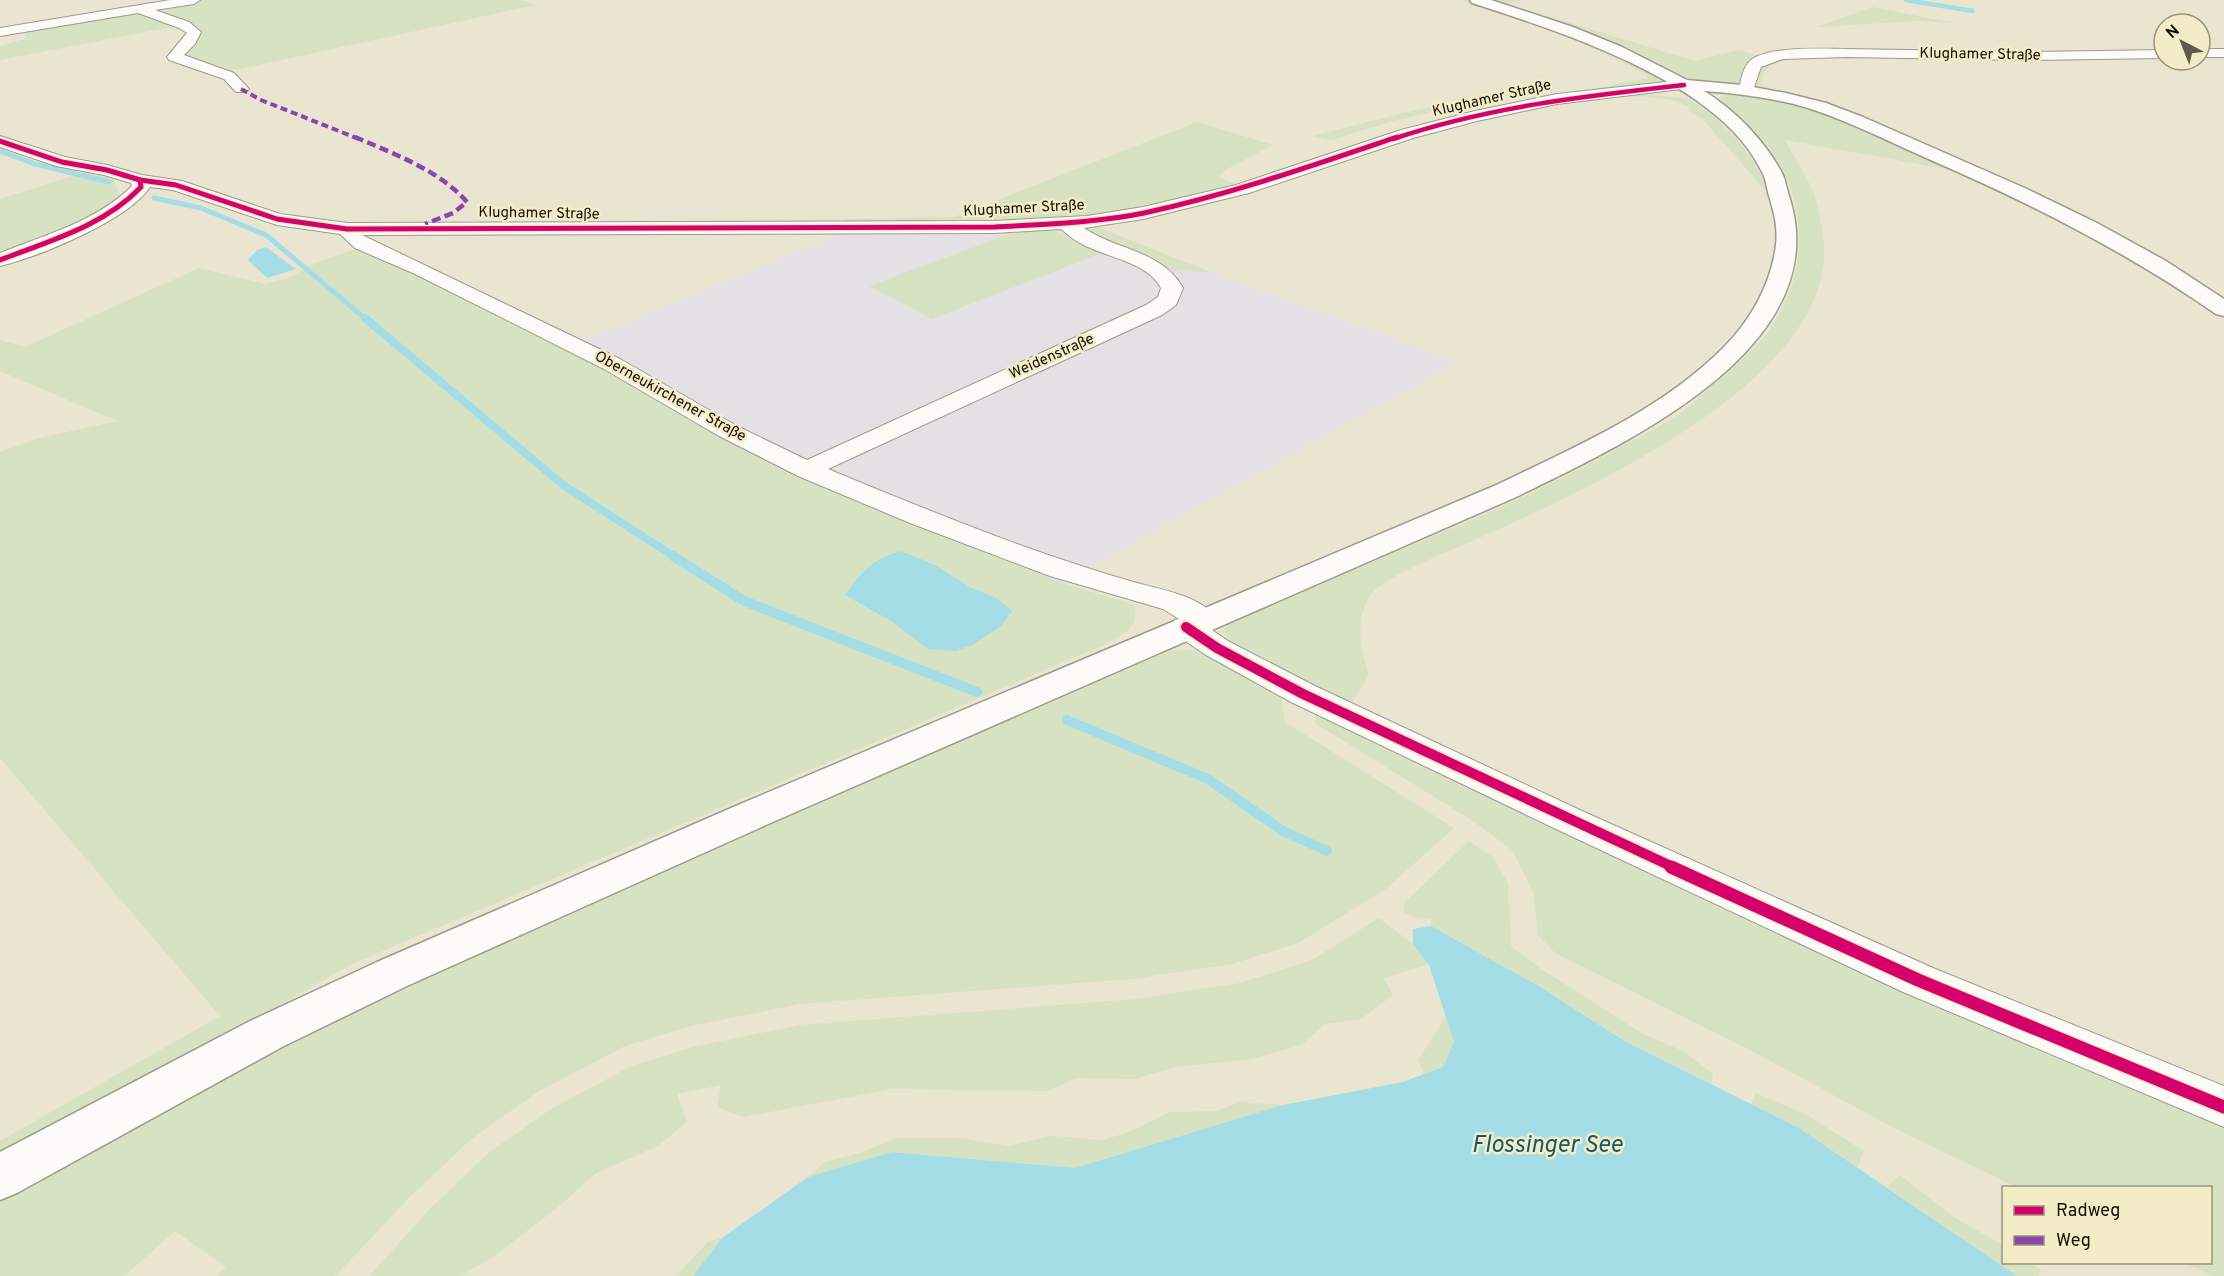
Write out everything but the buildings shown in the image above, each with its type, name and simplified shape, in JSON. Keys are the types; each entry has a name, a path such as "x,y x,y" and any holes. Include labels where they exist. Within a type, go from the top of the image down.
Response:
{"main road":[{"path":"0,1177 266,1034 392,974 594,883 1504,492 1571,459 1664,405 1707,375 1732,353 1755,325 1772,298 1786,253 1788,232 1785,209 1776,179 1760,152 1734,123 1691,90 1655,67 1591,39 1477,0"},
{"path":"1691,90 1747,90 1787,98 1827,110 2040,201 2118,240 2224,309"}],"street":[{"path":"0,32 194,0"},
{"path":"139,9 184,25 194,32 190,41 174,57 229,76 241,90"},
{"name":"Klughamer Straße","path":"1747,90 1750,72 1755,64 1783,55 1846,53 2025,56 2152,54"},
{"name":"Klughamer Straße","path":"347,229 995,227 1066,224 1143,213 1232,192 1407,134 1503,110 1557,99 1628,92 1691,90"},
{"path":"0,141 41,156 126,174 140,180 177,185 277,219 347,229"},
{"path":"0,260 112,211 141,187 140,180"},
{"name":"Weidenstraße","path":"807,470 839,453 1154,310 1168,300 1172,288 1167,277 1149,266 1094,243 1066,224"},
{"name":"Oberneukirchener Straße","path":"347,229 350,235 362,244 422,270 612,364 728,431 807,470 920,517 1060,570 1174,603 1217,648 1303,694 1569,820 1918,980 2224,1107"}],"shaded area":[{"path":"1076,221 1094,238 1174,271 1211,272 1458,362 1062,583 840,493 768,458 566,348 861,225"}],"green space":[{"path":"203,0 521,0 535,5 226,72 179,57 198,33 145,10"},
{"path":"1463,0 1490,6 1593,44 1648,70 1665,81 1664,85 1550,97 1648,78 1644,73 1579,42 1526,21 1470,5"},
{"path":"1484,0 1521,0 1508,4 1695,61 1738,50 1773,59 1797,58 1772,64 1764,72 1763,86 1784,93 1741,83 1730,85 1690,80 1619,45"},
{"path":"1872,7 1954,23 1917,21 1817,27"},
{"path":"136,13 176,26 0,60 0,46 28,38 24,32"},
{"path":"1535,89 1389,122 1332,140 1312,136 1479,96"},
{"path":"1731,94 1759,96 1819,111 1879,134 1963,172 1785,140 1807,179 1820,218 1824,245 1816,295 1788,342 1745,386 1692,426 1576,493 1418,565 1376,589 1365,606 1360,626 1361,645 1369,675 1351,704 1272,667 1228,641 1224,630 1231,620 1244,613 1475,519 1566,476 1658,427 1691,405 1759,343 1778,317 1790,291 1799,250 1798,222 1789,184 1773,153 1749,126 1719,101 1721,97"},
{"path":"1650,95 1687,98 1709,112 1737,140 1756,164 1770,196 1702,118 1687,110 1691,108 1659,98 1599,97"},
{"path":"1197,122 1273,145 1227,169 1218,177 1241,186 1201,197 1076,221 828,225 848,219 954,217"},
{"path":"85,172 113,179 120,197 103,210 0,255 0,199"},
{"path":"1097,227 1211,272 1174,271 1094,238 1084,228"},
{"path":"1040,229 1060,233 1102,253 932,319 869,286 1009,234"},
{"path":"358,248 566,348 768,458 839,493 1062,583 1135,605 1132,626 1118,638 1104,645 352,964 219,1040 0,1157 0,1141 220,1016 0,758 0,452 39,438 117,421 0,371 0,340 25,347 199,268 265,284 293,276 312,264"},
{"path":"1195,650 1218,658 1281,697 1285,722 1454,828 1386,889 1298,943 1232,964 1132,979 800,1004 695,1025 625,1046 539,1091 470,1140 409,1198 335,1276 217,1276 226,1267 175,1231 124,1276 0,1276 0,1199 371,999 792,807 980,732 1170,651"},
{"path":"1316,714 2224,1125 2224,1276 2213,1276 2185,1264 2212,1264 2212,1186 2014,1186 1892,1127 1752,1051 1555,953 1538,935 1533,892 1512,850 1473,821 1315,723"},
{"path":"1469,841 1493,857 1508,883 1511,946 1540,968 1643,1034 1683,1051 1713,1074 1712,1084 1626,1042 1537,985 1431,926 1431,918 1418,920 1404,912 1403,904"},
{"path":"1379,918 1413,944 1429,964 1384,978 1393,995 1361,1019 1325,1024 1301,1045 1252,1059 1175,1067 1134,1079 1076,1078 1048,1091 892,1089 744,1117 717,1107 721,1085 677,1094 687,1122 658,1146 596,1173 557,1208 493,1257 461,1276 369,1276 428,1211 487,1154 551,1109 631,1066 697,1046 800,1025 1136,999 1240,983 1312,960"},
{"path":"1446,1017 1454,1042 1443,1067 1424,1074 1418,1060"},
{"path":"1756,1093 1807,1115 1864,1151 1857,1167 1799,1128 1751,1104"},
{"path":"1240,1102 1283,1105 1075,1168 893,1152 808,1177 825,1162 863,1152 896,1138 961,1138 1008,1146 1051,1136 1103,1140 1129,1132 1170,1112 1217,1111"},
{"path":"1900,1175 1955,1218 2002,1244 2002,1264 2032,1264 2041,1270 2039,1276 2017,1276 1887,1187"},
{"path":"722,1238 693,1276 676,1276 708,1242"}],"water":[{"path":"266,247 296,269 267,278 248,260 257,250"},
{"path":"901,551 935,565 970,587 998,599 1012,611 1000,627 972,645 956,651 928,649 891,621 845,595 868,567 890,554"},
{"name":"Flossinger See","path":"1431,926 1537,985 1626,1042 1799,1128 2017,1276 693,1276 722,1238 808,1177 892,1152 1075,1168 1283,1105 1403,1082 1443,1067 1454,1042 1429,965 1413,944 1413,929"}],"waterway":[{"path":"1906,0 1973,11"},
{"path":"0,151 35,164 109,182"},
{"path":"154,198 201,208 266,235 367,320"},
{"path":"365,318 563,485 675,557"},
{"path":"673,556 744,601 977,692"},
{"path":"1067,720 1208,779 1283,831 1327,851"}],"marked path":[{"path":"241,89 261,100 339,130 406,160 456,189 467,202 453,213 425,224"}],"cycle path":[{"path":"0,141 62,162 107,170 140,180 176,185 277,219 347,229 995,227 1087,222 1143,213 1242,189 1407,134 1475,116 1557,99 1684,85"},
{"path":"0,260 76,230 114,210 130,199 141,187 140,180"},
{"path":"1186,627 1217,648 1303,694 1569,820 1918,980 2224,1107"}]}
